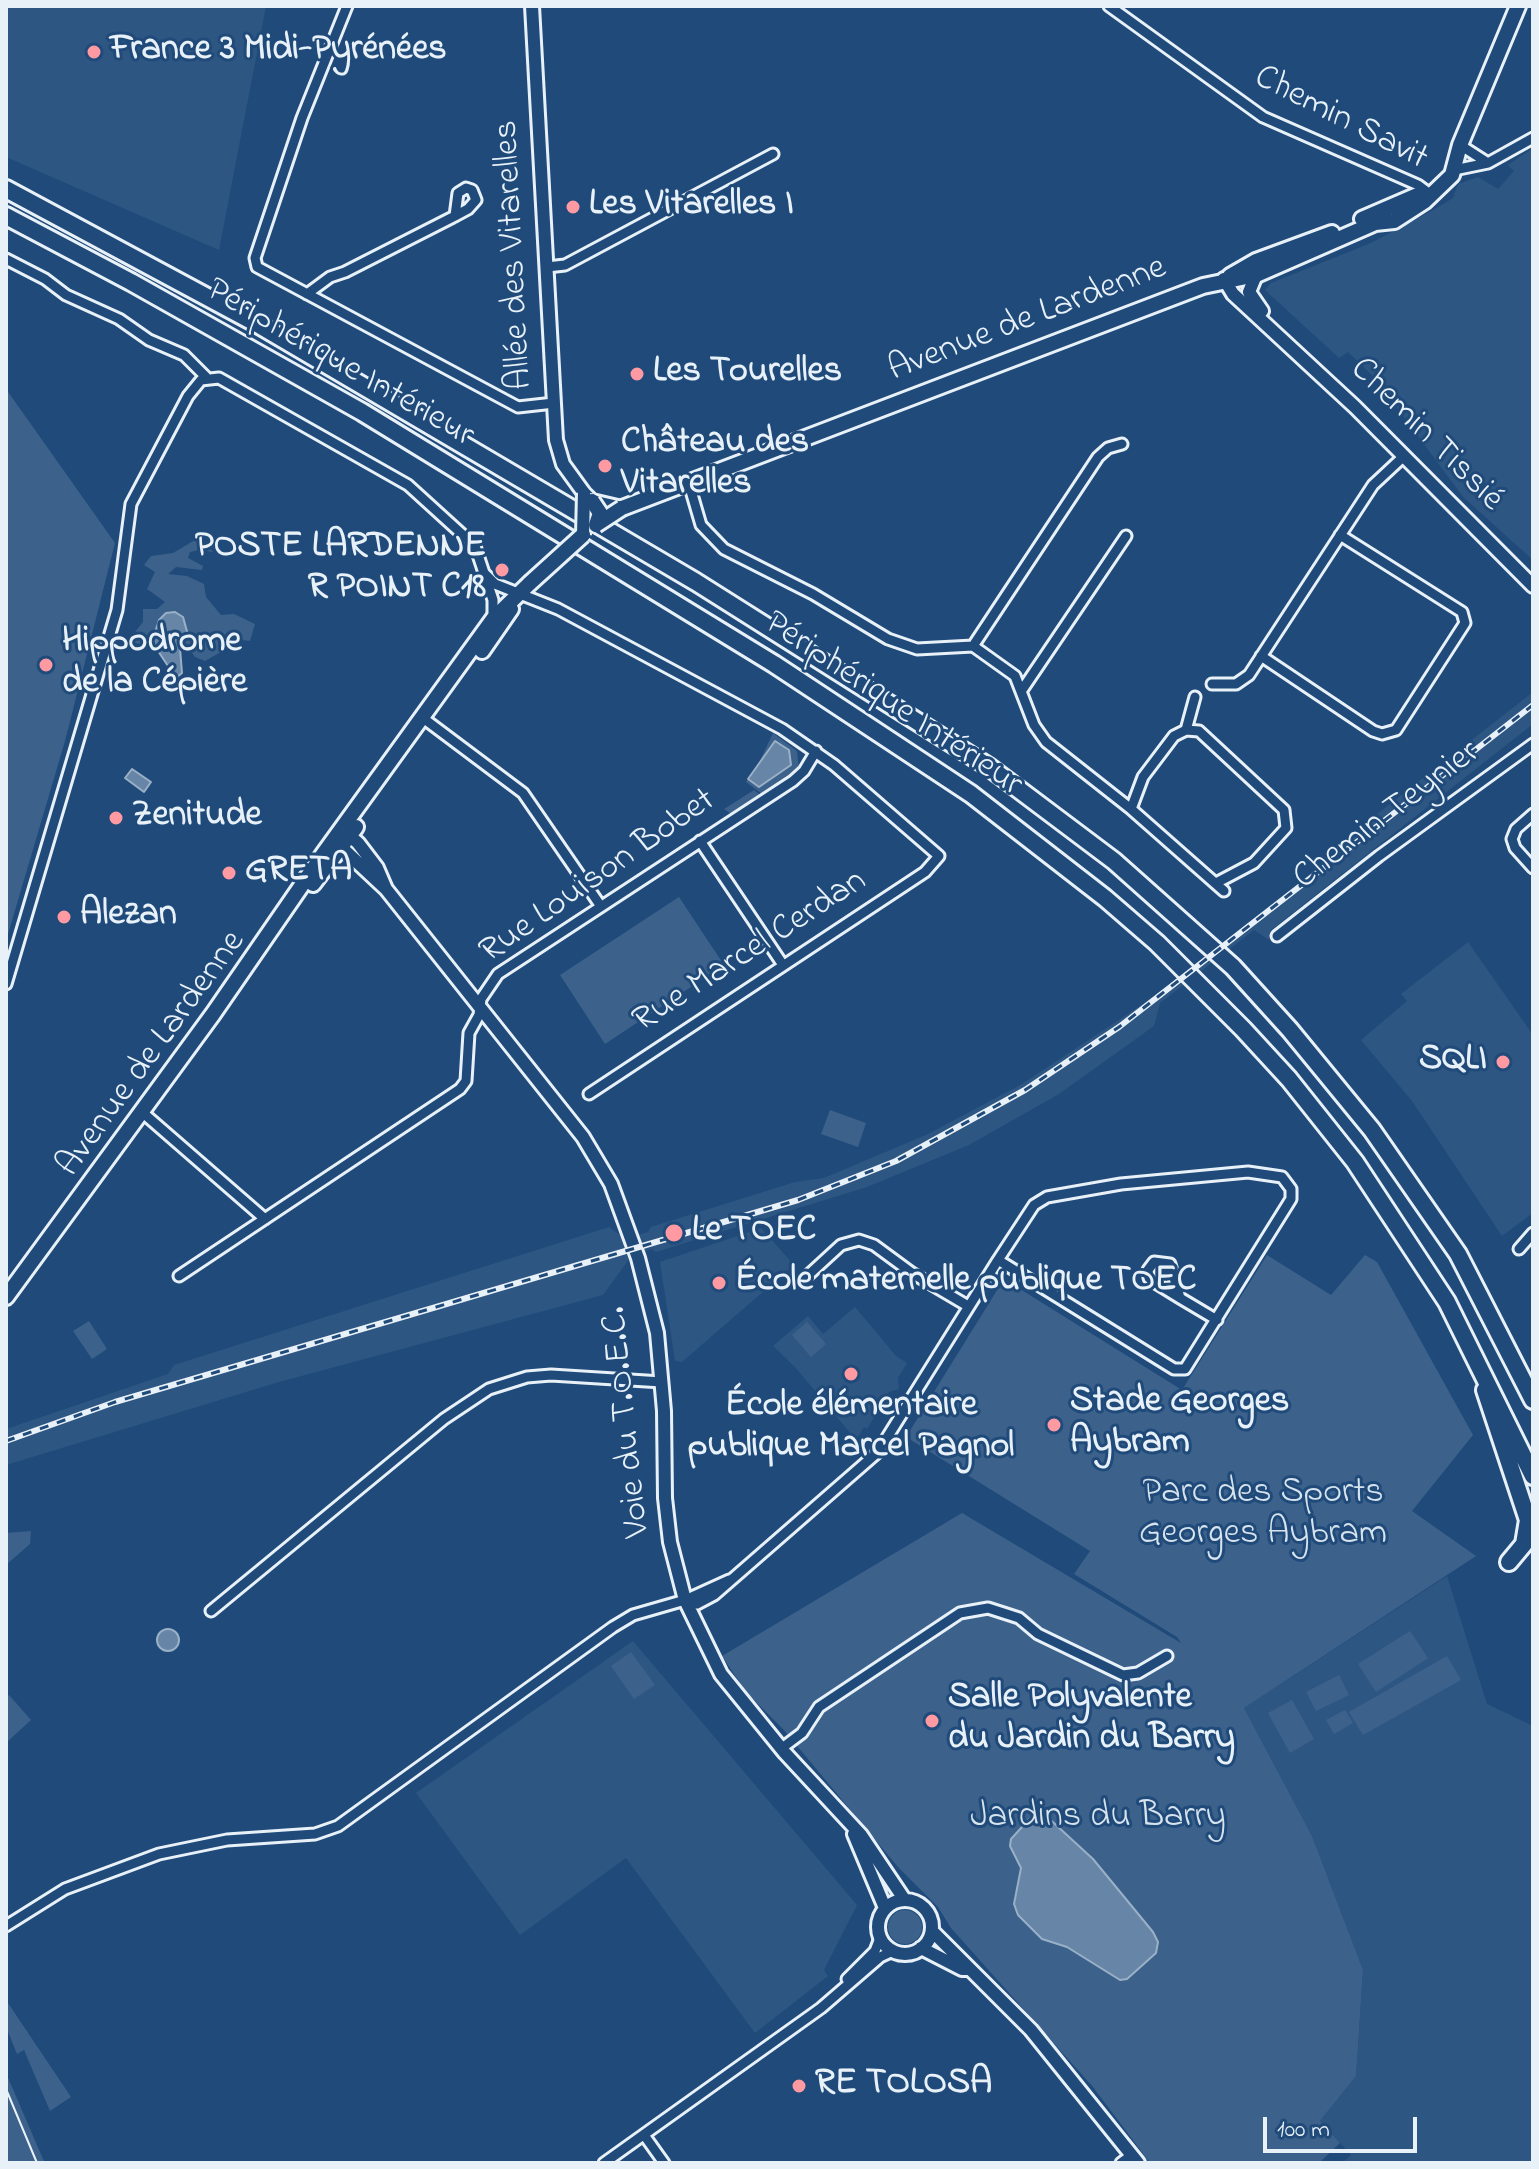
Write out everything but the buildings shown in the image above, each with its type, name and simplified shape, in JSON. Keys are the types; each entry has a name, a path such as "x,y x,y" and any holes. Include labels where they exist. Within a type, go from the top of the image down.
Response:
{"highway":[{"path":"6,189 261,326 682,574 989,767 1114,861 1233,967 1290,1030 1372,1130 1458,1254 1533,1400"},
{"name":"Périphérique Intérieur","path":"6,216 362,412 874,727 1047,850 1168,953 1289,1079 1391,1213 1447,1302 1533,1476"},
{"path":"1477,1362 1528,1520 1524,1544 1509,1562"}],"main road":[{"name":"Avenue de Lardenne","path":"6,1308 498,622 508,601 583,535 622,508 1224,279 1256,261 1442,187 1454,170 1460,145 1518,6"},
{"name":"Avenue de Lardenne","path":"1224,279 1256,275 1375,223 1394,221 1425,196 1460,145"},
{"path":"588,497 600,513 596,525"},
{"name":"Avenue de Lardenne","path":"6,1297 145,1114"}],"street":[{"path":"347,6 323,60 255,258 257,267 518,407 554,403"},
{"name":"Allée des Vitarelles","path":"532,6 556,440 566,470 588,497"},
{"name":"Chemin Savit","path":"1109,6 1263,117 1425,196"},
{"path":"1454,170 1488,163 1533,138"},
{"path":"1460,145 1488,163"},
{"path":"547,267 565,265 773,154"},
{"path":"307,294 330,277 455,216"},
{"path":"6,259 54,284 66,295 119,319 149,340 192,360 206,377 219,378 395,476 469,537 483,571 508,601 570,615 782,729 816,751"},
{"name":"Chemin Tissié","path":"1256,275 1249,287 1250,297 1273,322 1273,329"},
{"name":"Chemin Tissié","path":"1224,279 1233,294 1273,329 1533,586"},
{"path":"6,984 117,610 131,504 188,396 206,377"},
{"path":"973,646 1098,457 1108,448 1122,444"},
{"path":"1212,684 1236,684 1249,675 1373,485 1403,457"},
{"path":"689,484 701,525 724,549 904,646 917,649 973,646 1015,676 1038,734 1221,886 1254,863 1286,828 1284,810 1199,731 1186,730 1174,736 1143,777 1131,809"},
{"path":"583,535 588,497 622,508"},
{"path":"1261,656 1373,731 1382,734 1396,730 1465,623 1462,612 1340,535"},
{"path":"1022,690 1126,536"},
{"path":"483,571 508,601"},
{"path":"1186,730 1195,697"},
{"path":"426,721 523,793 600,905"},
{"name":"Chemin Teynier","path":"1277,936 1533,744"},
{"name":"Rue Louison Bobet","path":"265,1219 460,1089 466,1081 466,1043 481,999 498,974 793,781 804,771 816,751"},
{"name":"Rue Marcel Cerdan","path":"589,1094 925,872 939,856 816,751"},
{"path":"1533,814 1516,829 1512,839 1515,848 1533,868"},
{"name":"Voie du T.O.E.C.","path":"343,840 386,889 583,1137 611,1184 628,1225 648,1295 662,1382 665,1498 670,1542 685,1600 721,1674 782,1748 861,1835 904,1899"},
{"path":"700,841 783,965"},
{"path":"145,1114 265,1219 179,1276"},
{"path":"6,1926 65,1889 159,1854 227,1840 315,1834 338,1826 613,1627 633,1615 685,1600 697,1604 705,1601 878,1452 968,1306 998,1260 1034,1205 1047,1197 1156,1180 1248,1172 1282,1177 1291,1189 1291,1199 1190,1363 1180,1371 998,1260"},
{"path":"1519,1249 1533,1233"},
{"path":"804,1279 841,1245 859,1240 874,1245 912,1273 968,1306"},
{"path":"1180,1298 1217,1320"},
{"path":"211,1611 458,1408 489,1389 527,1377 551,1375 662,1382"},
{"path":"782,1748 802,1733 819,1707 960,1613 988,1608 1019,1618 1038,1634 1123,1675 1138,1673 1167,1656"},
{"name":"Voie du T.O.E.C.","path":"853,1829 885,1908"},
{"path":"758,2052 846,1981 875,1951 880,1938 878,1922 885,1908 904,1899 922,1905 932,1921 932,1931 921,1948 907,1954 893,1951 880,1938"},
{"path":"932,1931 1031,2030 1130,2160"},
{"path":"921,1948 962,1969 970,1969"},
{"path":"604,2163 821,2008 880,1957 893,1951"},
{"path":"644,2135 664,2163"}],"shaded area":[{"path":"6,6 266,6 219,250 6,157"},
{"path":"1533,148 1533,560 1463,497 1376,379 1348,352 1339,358 1265,290 1271,283 1371,243 1435,209 1453,198 1458,184 1478,177 1498,189 1514,171 1508,165"},
{"path":"175,612 183,617 188,635 180,648 182,673 176,678 152,642 159,620 166,613"},
{"path":"1533,692 1533,724 1271,930 1269,940 1254,930 1160,1003 1154,1026 1059,1094 969,1145 867,1187 656,1252 652,1249 632,1255 603,1295 279,1382 6,1465 6,1429 168,1374 174,1365 609,1227 626,1239 648,1232 651,1227 795,1182 824,1178 928,1134 1022,1084 1155,996 1334,855 1331,850"},
{"path":"775,741 789,750 791,765 759,787 748,779"},
{"path":"132,769 151,782 144,792 125,778"},
{"path":"1468,942 1533,1035 1533,1213 1502,1236 1412,1101 1361,1040 1407,1001 1401,994"},
{"name":"École maternelle publique TOEC","path":"761,1228 794,1265 682,1362 675,1361 660,1262"},
{"name":"École élémentaire publique Marcel Pagnol","path":"855,1307 896,1356 907,1363 898,1378 899,1389 889,1392 867,1429 864,1427 856,1440 795,1367 773,1346 808,1316 823,1334"},
{"path":"1447,1576 1487,1704 1533,1726 1533,2163 1342,2163 1351,2155 1320,2121 1356,2076 1363,1970 1312,1836 1244,1708"},
{"path":"168,1629 176,1632 179,1640 176,1648 168,1651 160,1648 157,1640 160,1632"},
{"path":"633,1641 857,1905 824,1970 828,1976 755,2033 626,1858 520,1935 416,1793"},
{"path":"1043,1813 1093,1859 1153,1932 1158,1942 1156,1953 1127,1979 1120,1980 1067,1947 1042,1939 1018,1915 1014,1904 1021,1868 1010,1846 1011,1839 1033,1815"}],"green space":[{"name":"Hippodrome de la Cépière","path":"6,389 115,543 65,741 6,941"},
{"path":"200,537 213,552 190,552 188,558 203,566 202,570 176,567 168,574 187,576 204,584 206,597 221,615 234,614 255,624 250,641 242,640 205,661 195,657 185,643 186,624 154,637 145,645 135,643 135,632 143,622 143,609 157,609 165,602 147,589 155,572 144,565 151,556 173,553"},
{"path":"773,733 797,751 799,770 762,794 746,782 748,779 760,787 775,741 758,765"},
{"path":"754,790 760,795 731,814 724,809"},
{"path":"679,897 724,965 605,1044 560,975"},
{"path":"830,1110 866,1123 858,1147 821,1134"},
{"name":"Jardins du Barry","path":"1267,1255 1331,1295 1365,1255 1377,1262 1473,1435 1412,1511 1476,1556 1244,1708 1312,1836 1363,1970 1356,2076 1320,2121 1340,2143 1319,2163 1150,2163 1093,2087 951,1928 938,1907 898,1867 783,1729 746,1692 722,1656 962,1513 1181,1643 1177,1637 1074,1574 1090,1551 906,1437 1004,1279 1182,1390"},
{"path":"89,1321 107,1349 92,1359 73,1331"},
{"path":"807,1322 826,1344 811,1357 792,1335"},
{"path":"31,1531 30,1544 6,1565 6,1533"},
{"path":"1410,1631 1428,1658 1376,1692 1358,1664"},
{"path":"631,1652 655,1685 634,1699 611,1666"},
{"path":"1447,1656 1461,1680 1363,1735 1349,1712"},
{"path":"1339,1675 1349,1695 1316,1711 1306,1692"},
{"path":"9,1695 31,1720 6,1743 6,1698"},
{"path":"1292,1700 1314,1739 1290,1753 1268,1713"},
{"path":"1345,1710 1353,1723 1334,1734 1326,1720"},
{"path":"905,1910 917,1915 922,1927 917,1939 905,1944 893,1939 888,1927 893,1915"},
{"path":"6,2000 71,2097 50,2111 24,2050 17,2054 6,2027"},
{"path":"6,2073 43,2159 45,2163 6,2163"}],"tram line":[{"path":"6,2089 37,2163"}],"railway":[{"path":"6,1441 115,1402 798,1200 896,1161 1025,1090 1119,1027 1533,705"}],"place":[{"name":"France 3 Midi-Pyrénées","path":"94,52"},
{"name":"Les Vitarelles I","path":"573,207"},
{"name":"Les Tourelles","path":"637,374"},
{"name":"Château des Vitarelles","path":"605,466"},
{"name":"POSTE LARDENNE R POINT C18","path":"502,570"},
{"name":"Hippodrome de la Cépière","path":"46,665"},
{"name":"Zenitude","path":"116,818"},
{"name":"GRETA","path":"229,873"},
{"name":"Alezan","path":"64,917"},
{"name":"SQLI","path":"1503,1062"},
{"name":"Le TOEC","path":"674,1233"},
{"name":"École maternelle publique TOEC","path":"719,1283"},
{"name":"École élémentaire publique Marcel Pagnol","path":"851,1374"},
{"name":"Stade Georges Aybram","path":"1054,1425"},
{"name":"Salle Polyvalente du Jardin du Barry","path":"932,1721"},
{"name":"RE TOLOSA","path":"799,2086"}],"park label":[{"name":"Parc des Sports Georges Aybram","path":"1263,1516"}]}
